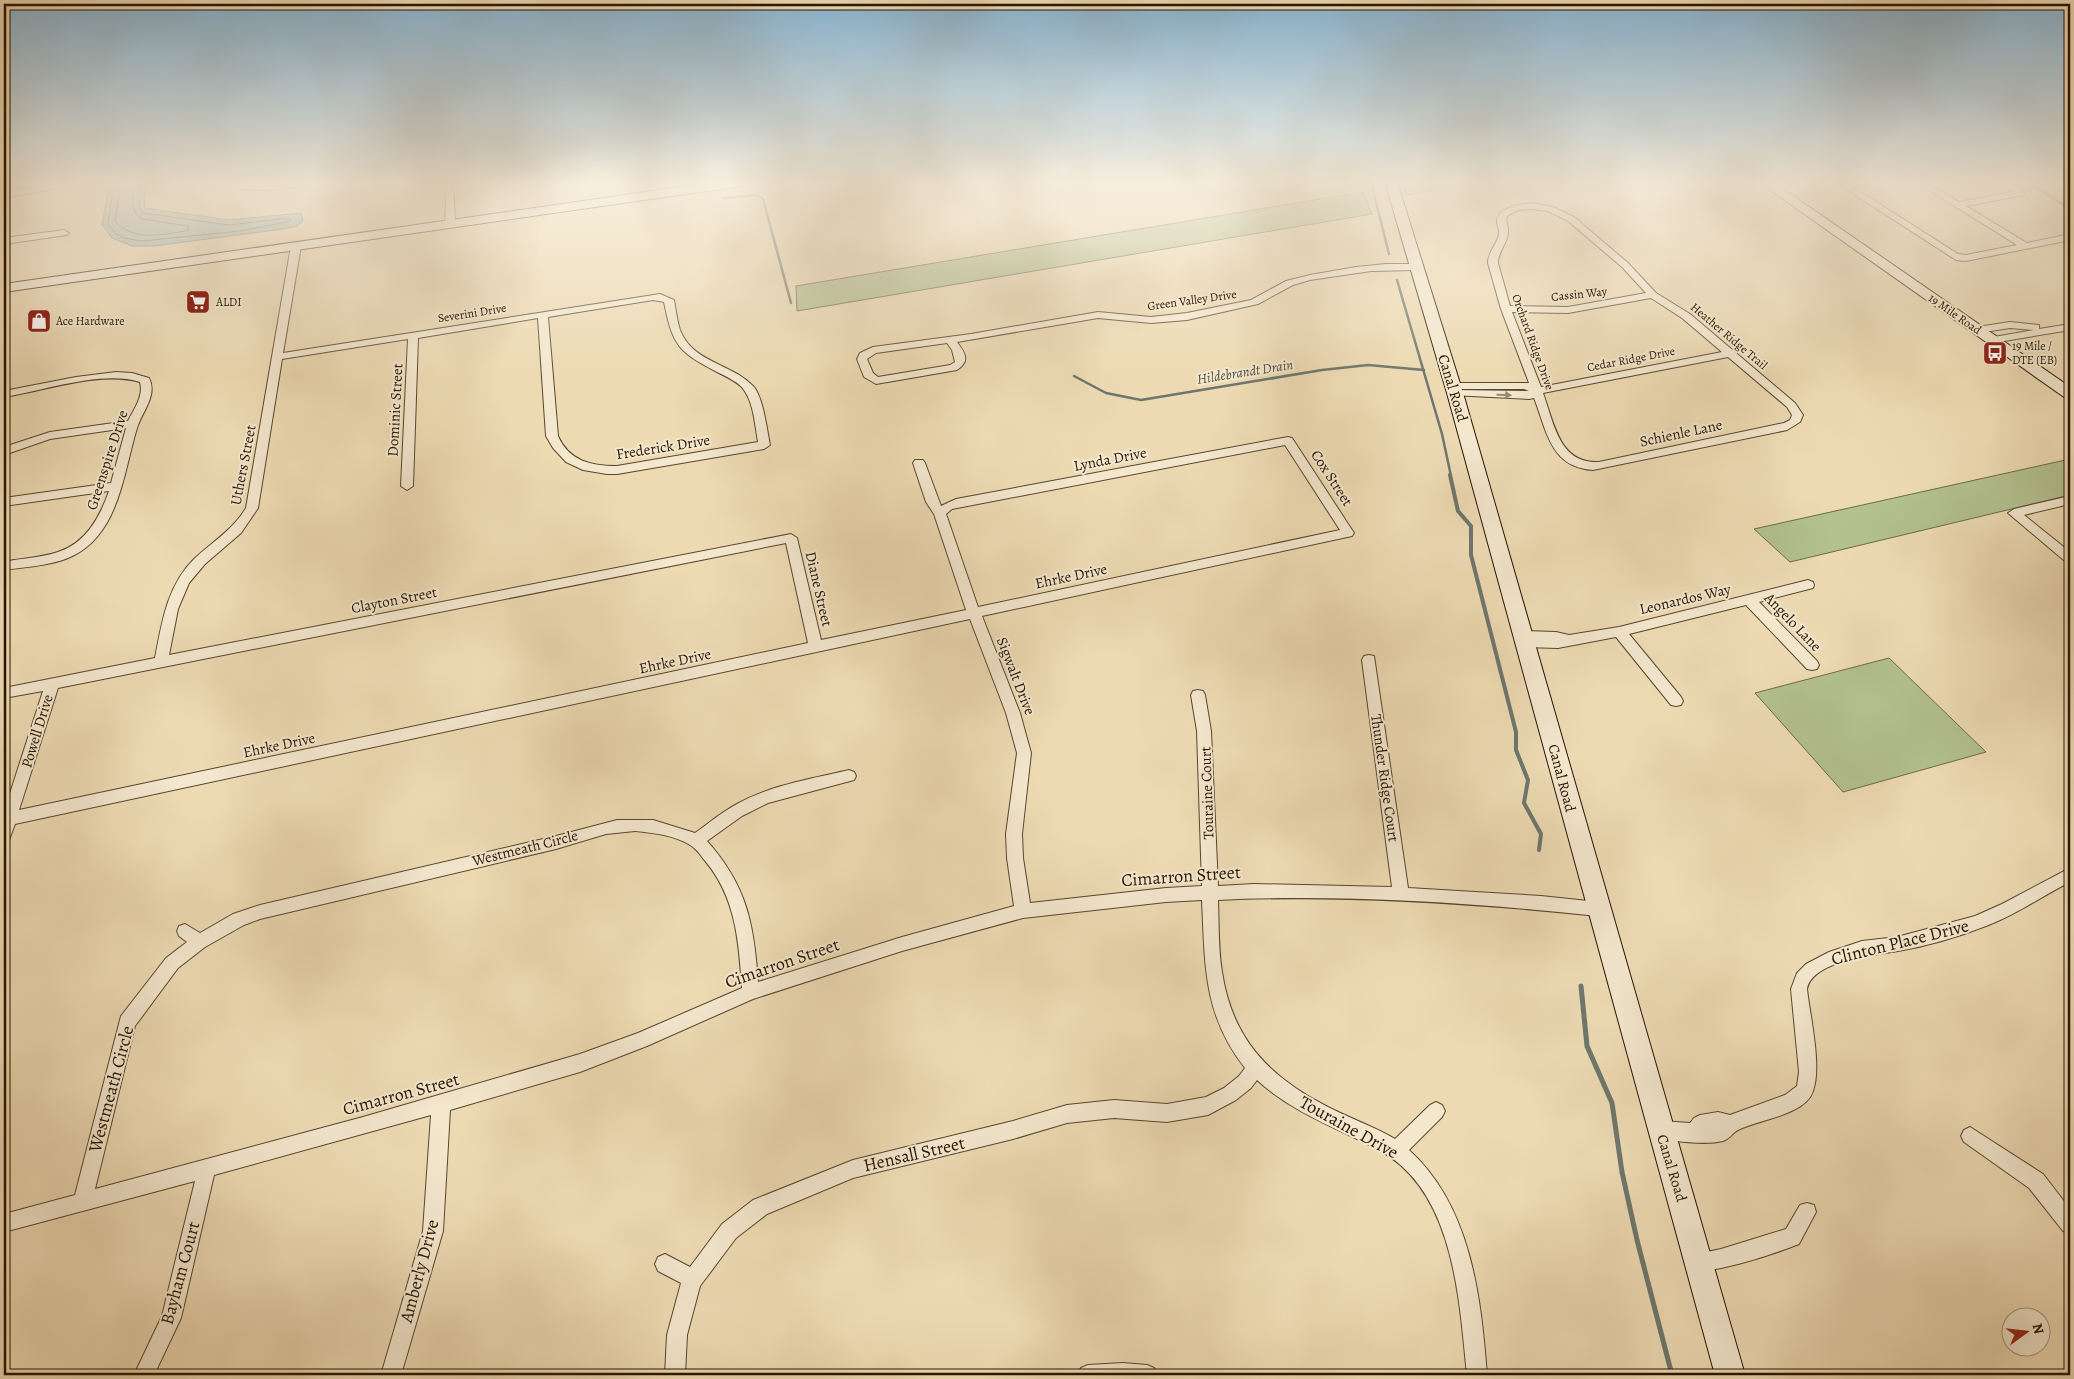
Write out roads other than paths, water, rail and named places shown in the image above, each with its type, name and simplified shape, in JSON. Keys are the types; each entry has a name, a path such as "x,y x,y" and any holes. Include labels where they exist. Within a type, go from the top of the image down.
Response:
{"street":[{"path":"4,288 294,246"},
{"name":"Uthers Street","path":"161,662 174,604 183,581 205,556 241,527 252,508 296,246"},
{"name":"Canal Road","path":"1410,246 1454,389 1660,1130 1700,1262 1730,1375"},
{"name":"Orchard Ridge Drive","path":"1498,246 1493,259 1506,309 1558,447 1568,459"},
{"name":"Heather Ridge Trail","path":"1603,246 1625,265 1653,296 1686,316 1791,405 1798,413 1798,418"},
{"name":"19 Mile Road","path":"1857,246 2070,394"},
{"path":"1938,246 1959,258 2023,246"},
{"name":"Green Valley Drive","path":"949,340 955,345 961,359 958,366 946,370 876,381 868,375 862,359 864,355 873,350 949,340 1098,315 1114,315 1150,320 1256,302 1295,281 1351,270 1373,268 1397,274 1417,270"},
{"name":"Cassin Way","path":"1506,309 1568,310 1653,296"},
{"name":"Severini Drive","path":"278,357 660,297 669,300 675,330 684,347 696,357 728,373 749,388 758,411 764,445"},
{"name":"Frederick Drive","path":"543,315 552,436 560,452 569,460 596,470 618,470 764,445"},
{"path":"1977,330 2010,326 2070,327"},
{"path":"1992,340 2054,328"},
{"name":"Dominic Street","path":"407,486 414,335"},
{"name":"Cedar Ridge Drive","path":"1454,389 1526,386 1538,391 1730,353"},
{"name":"Greenspire Drive","path":"4,394 128,375 145,380 147,393 132,424 116,486 104,520 86,541 63,555 4,566"},
{"name":"Schienle Lane","path":"1568,459 1585,465 1599,466 1787,426 1798,418"},
{"path":"4,451 28,441 44,437 132,424"},
{"name":"Lynda Drive","path":"940,513 948,506 956,503 1288,441"},
{"name":"Cox Street","path":"1288,441 1348,533"},
{"name":"Sigwalt Drive","path":"919,463 932,502 940,513 974,613 1013,713 1024,754 1014,834 1015,858 1023,911"},
{"path":"4,502 116,486"},
{"path":"2070,500 2014,513 2070,558"},
{"name":"Ehrke Drive","path":"9,819 1348,533"},
{"name":"Clayton Street","path":"4,693 791,538"},
{"name":"Diane Street","path":"791,538 816,647"},
{"name":"Leonardos Way","path":"1524,639 1556,637 1570,640 1619,632 1808,585"},
{"name":"Angelo Lane","path":"1750,600 1812,666"},
{"path":"1619,632 1676,701"},
{"name":"Thunder Ridge Court","path":"1369,660 1401,895"},
{"name":"Powell Drive","path":"4,835 52,684"},
{"name":"Touraine Court","path":"1198,695 1204,730 1211,892"},
{"path":"696,841 734,813 750,804 784,791 849,776"},
{"name":"Westmeath Circle","path":"82,1202 127,1022 192,937 260,912 504,854 550,845 606,828 628,825 650,827 672,831 696,841 722,870 738,902 748,952 752,992"},
{"name":"Clinton Place Drive","path":"1660,1130 1696,1131 1705,1134 1724,1132 1730,1124 1790,1102 1800,1096 1805,1090 1808,1072 1798,989 1803,976 1810,970 1835,957 1883,944 1897,944 1986,920 2023,902 2058,880 2070,875"},
{"name":"Cimarron Street","path":"4,1223 441,1104 597,1058 752,992 902,944 1023,911 1117,899 1211,892 1356,892 1541,903 1598,909"},
{"name":"Touraine Drive","path":"1211,892 1212,970 1217,996 1230,1031 1242,1052 1255,1069 1322,1114 1396,1150 1419,1172 1436,1195 1449,1223 1462,1270 1470,1314 1477,1375"},
{"name":"Hensall Street","path":"675,1375 677,1335 688,1289 693,1279 728,1231 760,1207 853,1169 1013,1130 1067,1114 1114,1109 1167,1113 1208,1106 1230,1094 1245,1082 1255,1069"},
{"name":"Amberly Drive","path":"392,1375 433,1231 441,1104"},
{"path":"1396,1150 1436,1111"},
{"path":"1970,1136 2036,1181 2070,1224"},
{"name":"Bayham Court","path":"144,1375 171,1318 207,1168"},
{"path":"1700,1262 1721,1259 1792,1236 1808,1212"},
{"path":"665,1264 693,1279"},
{"path":"1088,1375 1123,1372 1147,1375"}],"waterway":[{"name":"Hildebrandt Drain","path":"776,246 791,303"},
{"path":"1387,246 1389,254"},
{"path":"1397,280 1423,370"},
{"name":"Hildebrandt Drain","path":"1074,376 1106,393 1141,400 1322,370 1368,365 1423,370"},
{"path":"1423,370 1442,434 1451,476"},
{"path":"1450,475 1458,511 1471,526 1471,555 1516,732 1516,750 1528,780 1524,803 1541,834 1539,850"},
{"path":"1581,986 1587,1046 1612,1103 1622,1172 1637,1240 1672,1375"}],"place":[{"name":"ALDI","path":"198,302"},
{"name":"Ace Hardware","path":"39,321"},
{"name":"19 Mile / DTE (EB)","path":"1995,353"}]}
